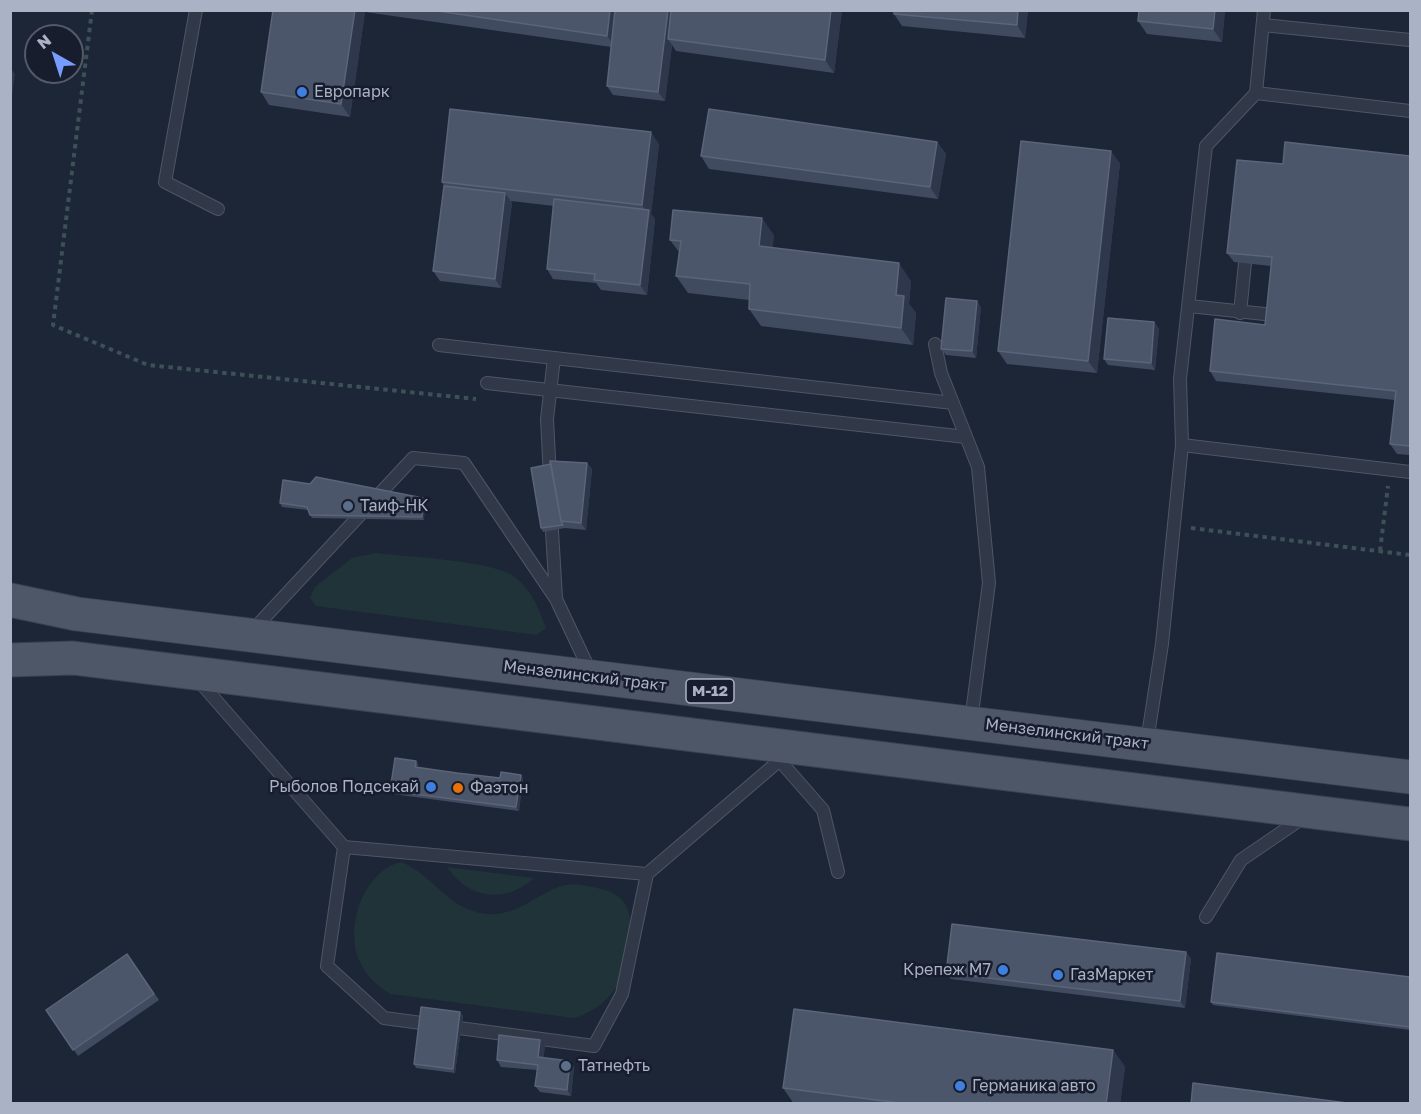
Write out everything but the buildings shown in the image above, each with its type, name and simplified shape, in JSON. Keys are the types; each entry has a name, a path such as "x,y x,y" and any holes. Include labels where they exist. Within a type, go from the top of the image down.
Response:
{"main road":[{"name":"Мензелинский тракт","path":"10,600 77,614 1410,777"},
{"path":"10,660 73,658 780,749 1410,824"}],"lane":[{"path":"196,10 165,182 218,209"},
{"path":"1146,745 1162,644 1174,526 1182,445 1180,380 1206,146 1256,93 1264,10"},
{"path":"1263,25 1410,40"},
{"path":"1256,93 1410,111"},
{"path":"1240,313 1245,263"},
{"path":"1189,306 1274,315"},
{"path":"935,344 941,373 978,467 989,583 971,722"},
{"path":"439,345 953,403"},
{"path":"554,358 547,420 556,599"},
{"path":"487,383 966,437"},
{"path":"1182,445 1410,472"},
{"path":"248,635 413,458 464,463 556,599 593,677"},
{"path":"193,673 344,847 647,874"},
{"path":"344,847 327,966 384,1018 594,1046 622,994 647,874 780,749 823,810 838,872"},
{"path":"1206,917 1241,860 1313,811"}],"path":[{"path":"92,10 53,325 148,364 478,400"},
{"path":"1380,551 1390,470"},
{"path":"1174,526 1410,555"}],"green space":[{"path":"376,553 466,563 500,570 512,575 529,592 546,628 537,635 316,606 310,598 315,587 352,558"},
{"path":"401,862 421,873 446,896 465,908 489,914 523,906 565,885 597,888 613,893 623,901 629,911 631,924 620,977 613,992 596,1008 574,1018 391,994 386,991 369,977 360,962 354,933 360,903 367,889 388,867"},
{"path":"447,867 534,878 523,887 511,892 499,895 487,894 465,886"}],"place":[{"name":"Европарк","path":"302,92"},
{"name":"Таиф-НК","path":"348,506"},
{"name":"Рыболов Подсекай","path":"431,787"},
{"name":"Фаэтон","path":"458,788"},
{"name":"Крепеж М7","path":"1003,970"},
{"name":"ГазМаркет","path":"1058,975"},
{"name":"Татнефть","path":"566,1066"},
{"name":"Германика авто","path":"960,1086"}]}
